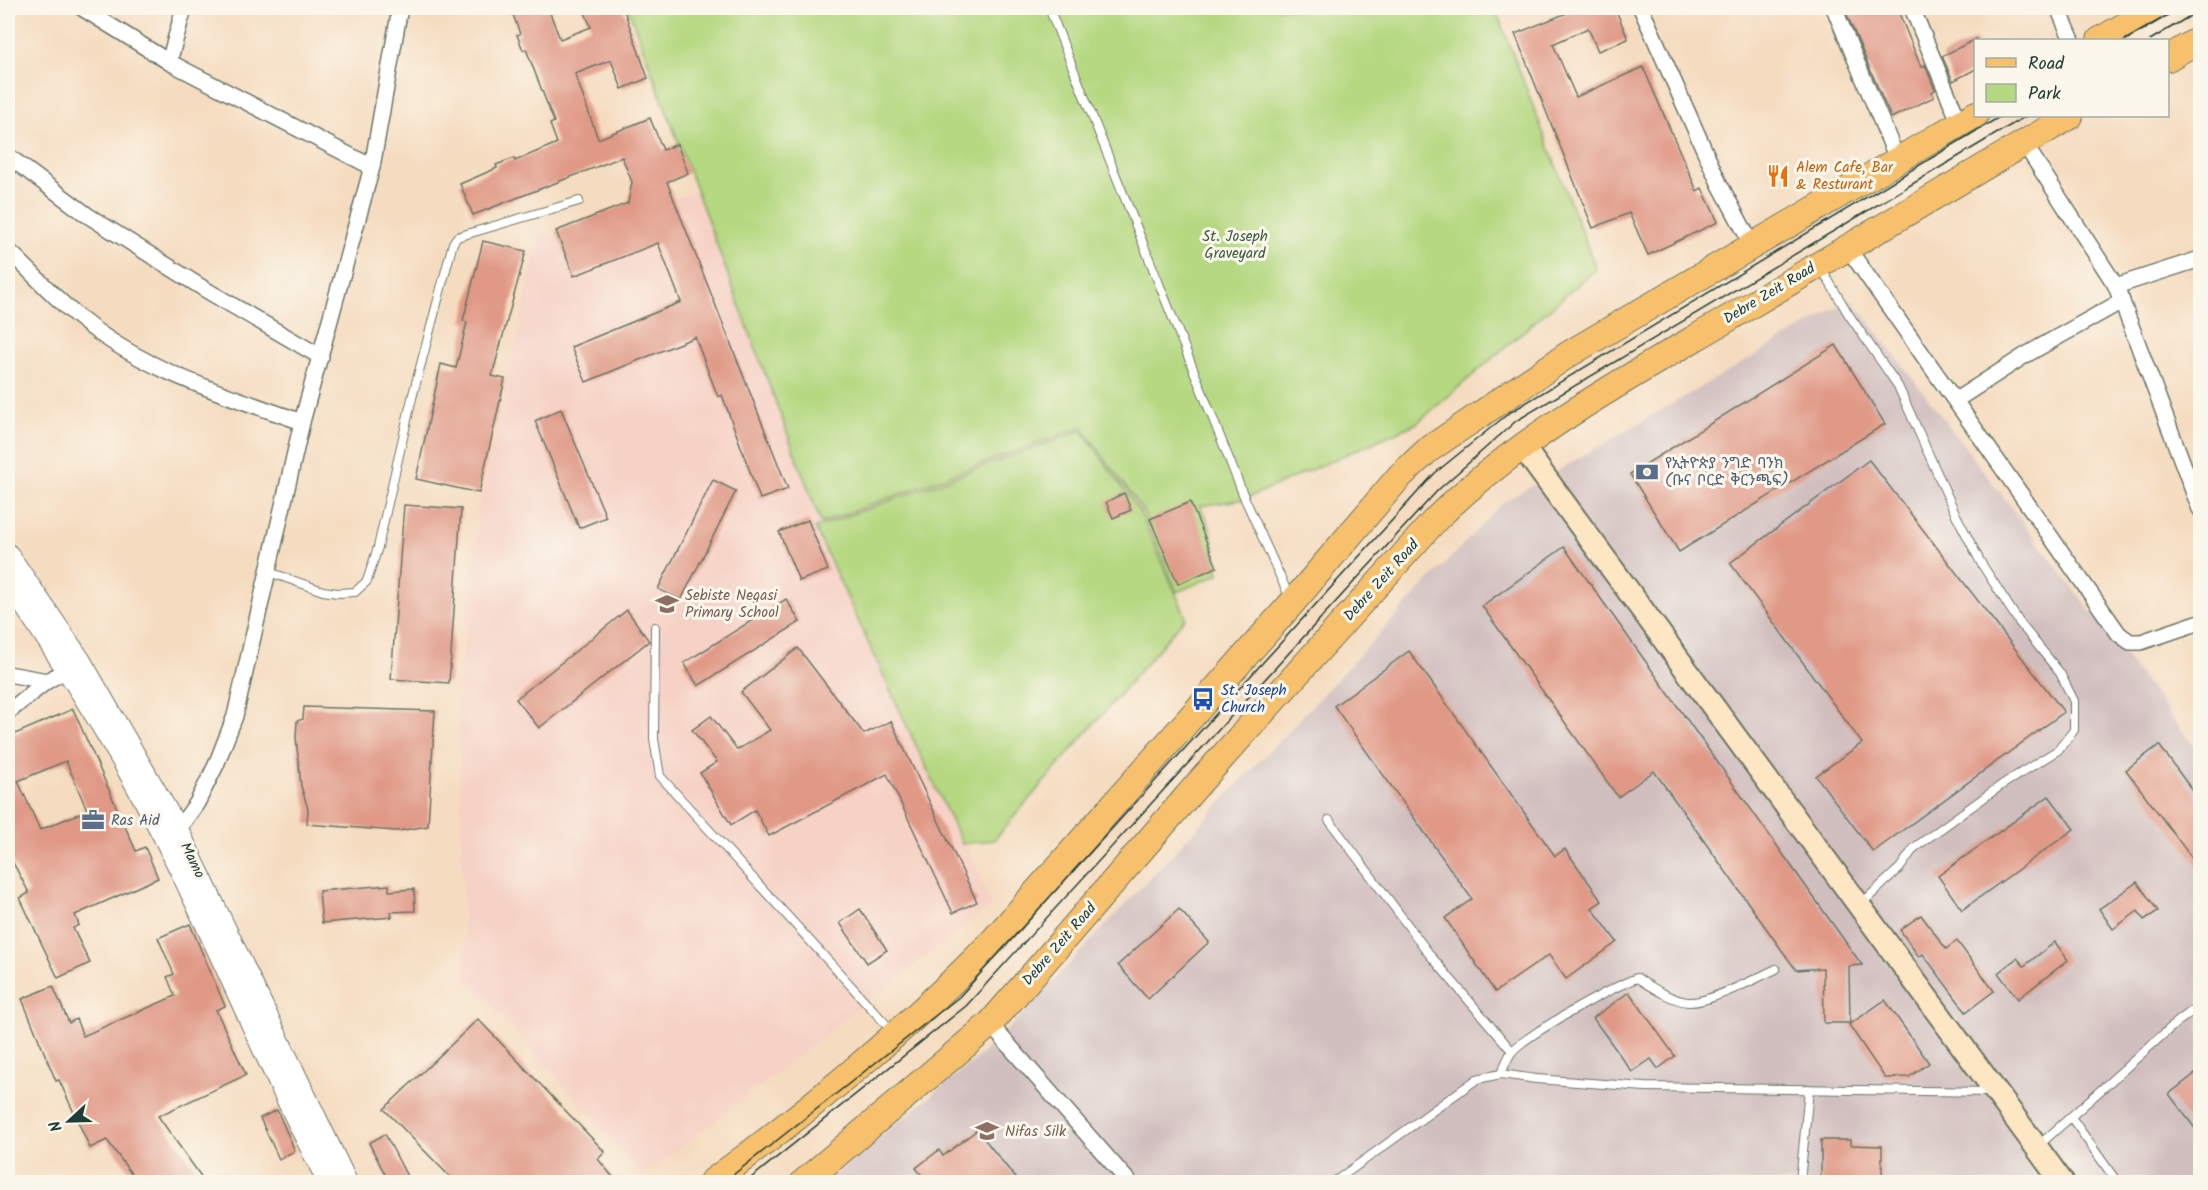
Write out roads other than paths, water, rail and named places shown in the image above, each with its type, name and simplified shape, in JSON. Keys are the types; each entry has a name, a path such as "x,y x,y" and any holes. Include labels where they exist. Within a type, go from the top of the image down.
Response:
{"main road":[{"path":"2102,39 2155,8"},
{"path":"2169,57 2200,39"},
{"name":"Debre Zeit Road","path":"811,1180 990,1024 1198,784 1437,518 1475,481 1522,446 1614,386 2068,117"},
{"path":"712,1182 896,1035 941,994 993,941 1292,603 1399,477 1428,450 1569,354 1968,119"},
{"path":"1522,446 2062,1182"}],"street":[{"path":"82,8 169,62 372,167"},
{"path":"169,62 184,8"},
{"path":"328,1182 299,1128 172,836 216,765 235,716 302,422 372,167 400,8"},
{"path":"1641,8 1719,183 1752,245"},
{"path":"1834,8 1898,161"},
{"path":"1912,8 1968,119"},
{"path":"2058,8 2072,39"},
{"path":"2024,143 2116,286 2200,509"},
{"path":"8,156 87,215 206,290 321,357"},
{"path":"1847,247 2119,634 2130,642 2140,642 2200,622"},
{"path":"8,250 83,321 138,356 171,374 302,422"},
{"path":"2116,286 2200,259"},
{"path":"1956,400 2024,356 2122,301"},
{"name":"Mamo","path":"8,554 172,836 347,1182"},
{"path":"8,582 75,666 47,681 8,712"},
{"path":"8,674 47,681"},
{"path":"990,1024 1129,1182"},
{"path":"299,1128 317,1119"}],"lane":[{"path":"1049,8 1245,499 1292,603"},
{"path":"268,572 323,591 338,593 355,592 367,581 378,548 412,398 453,243 457,237 579,201"},
{"path":"1818,264 1849,315 1898,386 1956,515 1981,563 2019,622 2060,673 2074,701 2074,730 2058,750 2003,784 1914,848 1900,868 1860,905"},
{"path":"655,627 654,739 660,776 896,1035"},
{"path":"1329,820 1430,955 1512,1051"},
{"path":"1501,1074 1512,1051 1612,987 1637,978 1665,994 1689,1002 1724,992 1776,969"},
{"path":"2037,1147 2176,1023 2200,1005"},
{"path":"1334,1182 1477,1079 1501,1074 1536,1079 1645,1087 1996,1093"},
{"path":"1800,1182 1809,1089"},
{"path":"2071,1117 2117,1182"}],"tram line":[{"path":"2127,39 2180,8"},
{"path":"2152,39 2200,10"},
{"path":"724,1182 959,997 1435,473 1509,413 1999,117"},
{"path":"746,1182 966,1006 1438,490 1516,421 2024,117"}],"place":[{"name":"Alem Cafe, Bar & Resturant","path":"1778,176"},
{"name":"የኢትዮጵያ ንግድ ባንክ (ቡና ቦርድ ቅርንጫፍ)","path":"1647,472"},
{"name":"Sebiste Negasi Primary School","path":"667,604"},
{"name":"St. Joseph Church","path":"1203,699"},
{"name":"Ras Aid","path":"93,820"},
{"name":"Nifas Silk","path":"987,1131"}],"park label":[{"name":"St. Joseph Graveyard","path":"1235,244"}]}
